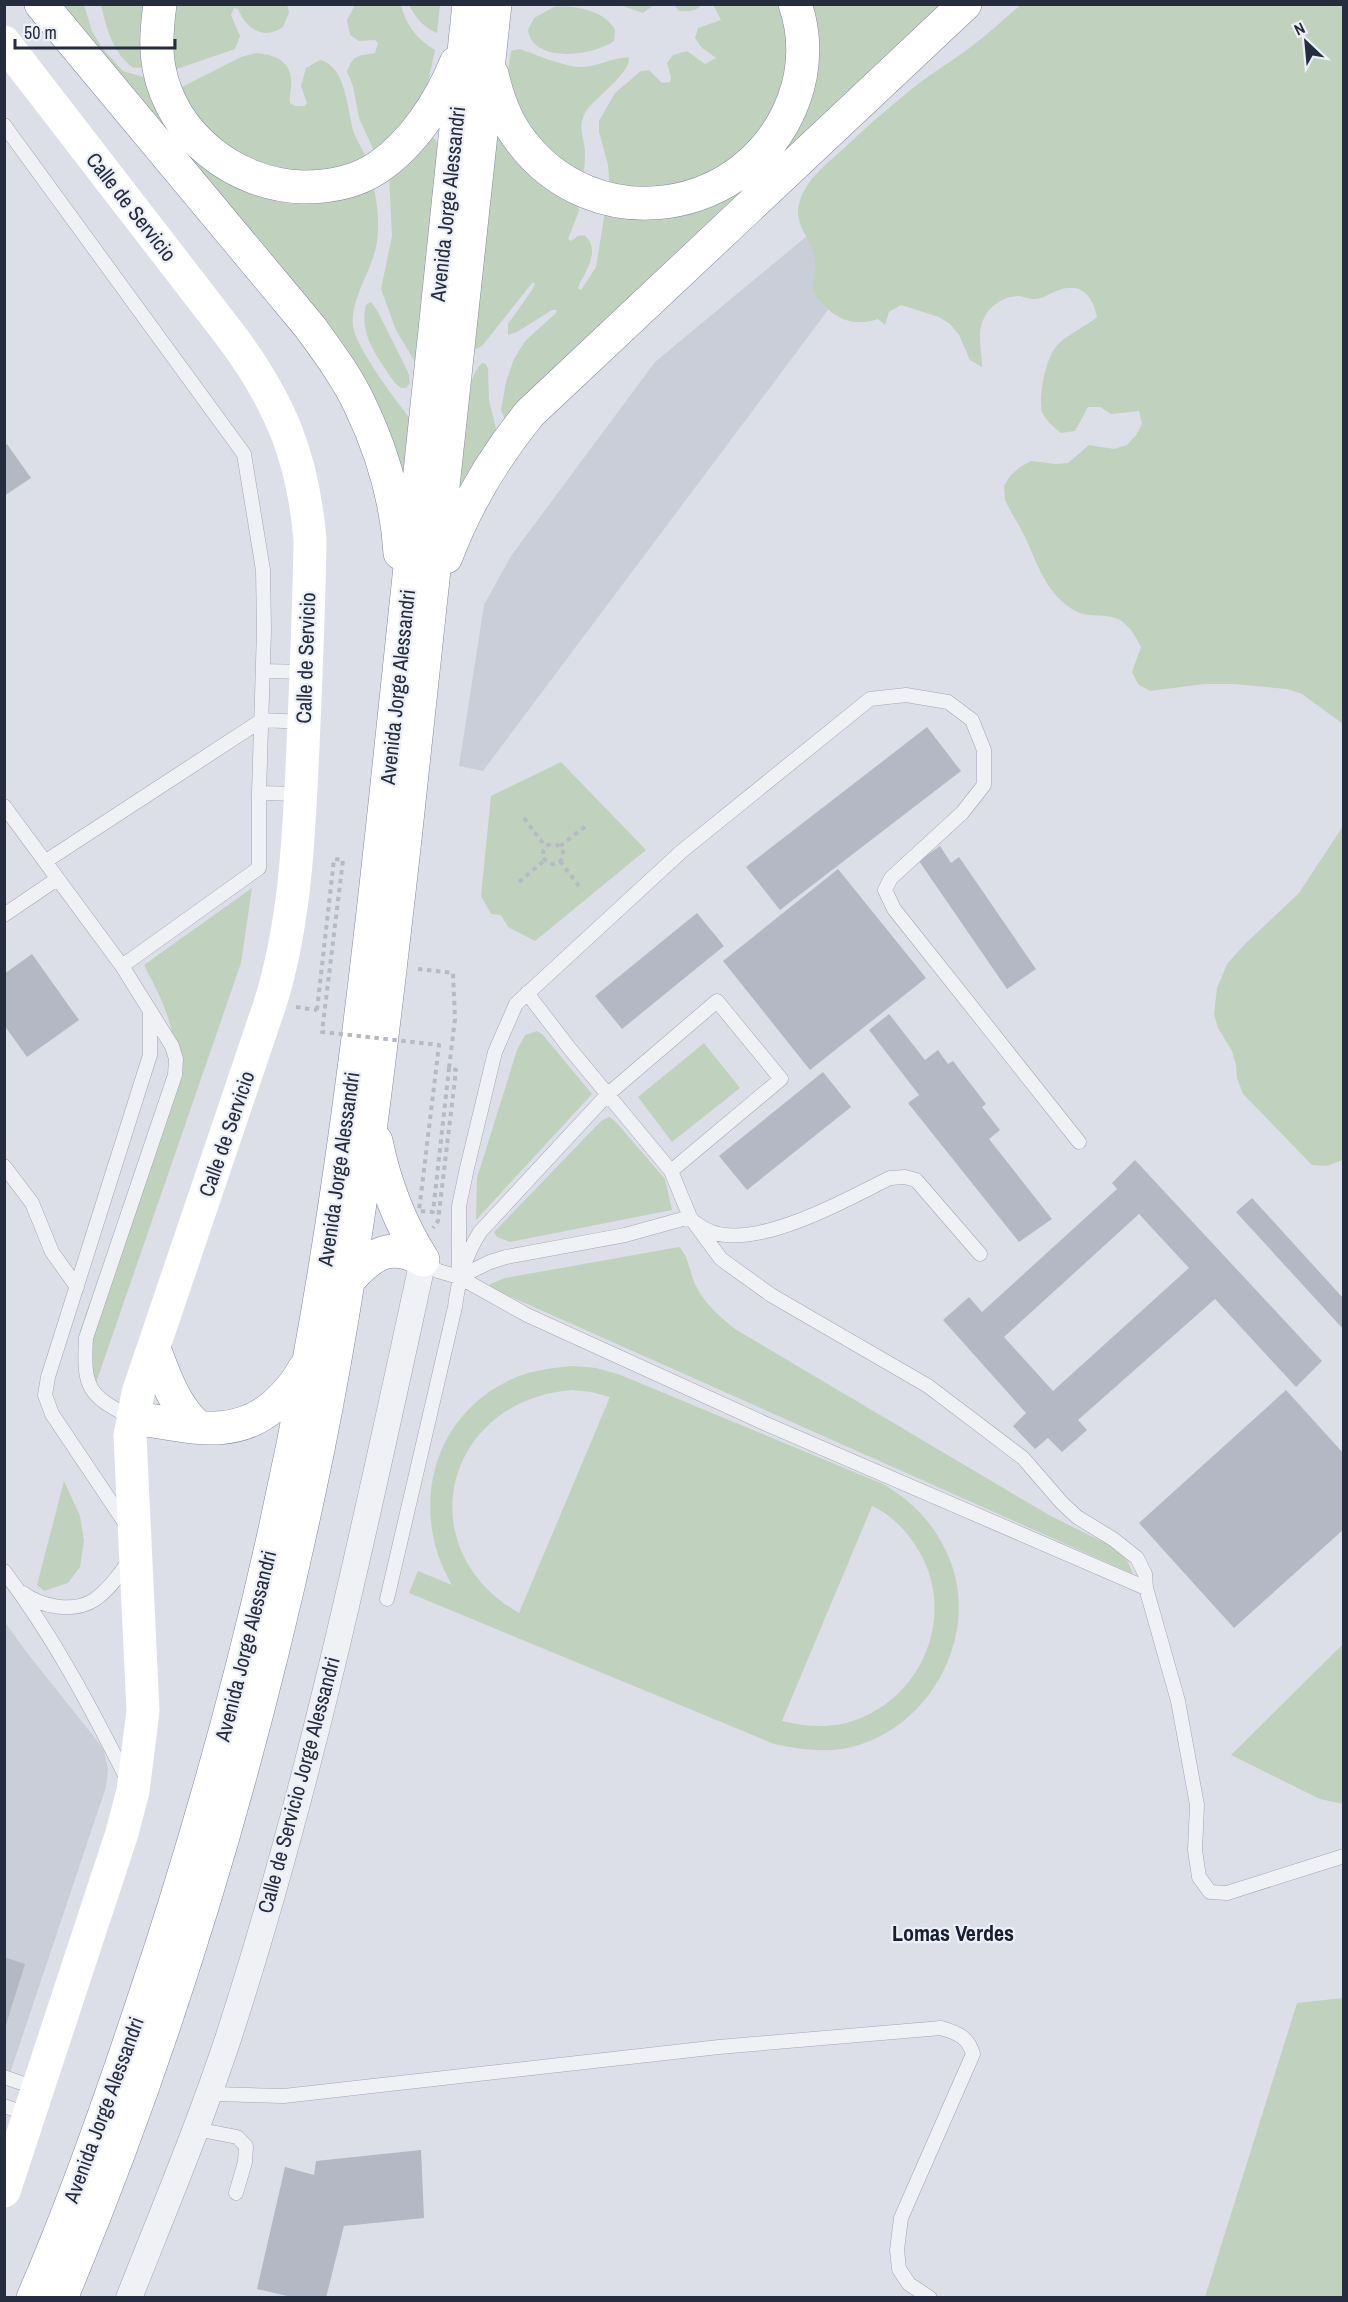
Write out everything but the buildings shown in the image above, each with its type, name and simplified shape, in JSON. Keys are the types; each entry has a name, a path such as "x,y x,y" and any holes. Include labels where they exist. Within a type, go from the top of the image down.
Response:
{"main road":[{"path":"41,4 310,327 347,381 373,437 390,493 400,547 405,622"},
{"path":"160,4 156,40 159,68 167,92 183,123 197,140 225,164 260,180 310,187 337,183 367,173 406,143 431,110 451,76 477,49 511,127 533,155 551,171 579,189 608,199 645,204 675,201 708,190 739,173 765,149 783,124 798,87 802,61 802,33 795,4"},
{"name":"Avenida Jorge Alessandri","path":"61,2298 152,2056 186,1956 238,1782 285,1598 318,1450 348,1282 372,1125 431,602 477,49 469,4"},
{"name":"Avenida Jorge Alessandri","path":"33,2298 124,2057 167,1930 211,1784 257,1608 309,1359 347,1118 363,997 405,622 477,49 495,4"},
{"path":"431,602 454,536 473,496 496,457 530,413 964,4"},
{"name":"Calle de Servicio","path":"4,42 246,357 274,403 295,455 307,511 309,570 301,794 289,930 282,967 154,1348"},
{"path":"372,1125 390,1196 410,1239 426,1248"},
{"path":"348,1282 369,1261 384,1252 426,1248"},
{"path":"154,1348 174,1395 190,1420 197,1426"},
{"path":"4,2191 24,2103 122,1833 133,1791 143,1711 129,1450 132,1418 154,1348"},
{"path":"132,1418 197,1426 226,1428 241,1426 261,1416 292,1386 309,1359"}],"street":[{"name":"Calle de Servicio Jorge Alessandri","path":"129,2298 196,2129 248,1974 284,1850 370,1504 426,1248"}],"lane":[{"path":"4,124 244,454 263,570 259,868 122,966"},
{"path":"263,671 306,672"},
{"path":"387,1599 455,1307 459,1277 459,1206 467,1168 495,1052 516,1004 682,851 870,699 906,695 948,702 972,720 984,750 984,784 962,813 891,878 885,890 894,909 1079,1142"},
{"path":"46,861 262,720 304,722"},
{"path":"259,793 301,794"},
{"path":"4,806 122,966 172,1046 176,1059 175,1075 86,1338 84,1370 90,1387 103,1403 132,1418"},
{"path":"4,915 57,879"},
{"path":"527,993 607,1095 670,1170 690,1217 721,1259 763,1289 928,1386 1023,1458 1077,1517 1113,1539 1137,1558 1145,1574 1146,1588 1178,1701 1197,1805 1195,1850 1199,1877 1210,1892 1227,1893 1344,1856"},
{"path":"459,1277 467,1253 480,1232 607,1095 717,1001 781,1079 670,1170"},
{"path":"19,1590 44,1604 78,1605 92,1601 106,1590 135,1545 58,1423 45,1395 48,1377 150,1056 150,1011"},
{"path":"4,1166 32,1203 52,1252 76,1287"},
{"path":"690,1217 703,1229 723,1235 753,1234 802,1221 890,1178 905,1177 916,1180 980,1254"},
{"path":"459,1277 506,1257 625,1235 690,1217"},
{"path":"426,1248 438,1271 459,1277 537,1320 775,1428 1146,1588"},
{"path":"4,1571 54,1643 99,1723 133,1791"},
{"path":"209,2091 216,2094 284,2096 707,2048 941,2028 959,2033 970,2043 973,2055 901,2218 897,2250 899,2269 909,2284 930,2298"},
{"path":"4,2077 24,2103"},
{"path":"196,2129 237,2137 246,2146 245,2162 236,2193"}],"path":[{"path":"524,818 546,847"},
{"path":"560,846 586,825"},
{"path":"554,844 560,846 563,852 560,861 550,864 545,860 543,854 546,847 554,844"},
{"path":"316,1010 334,859 342,860 322,1032 439,1045 419,1211 433,1212 455,1019 453,973 418,969"},
{"path":"519,882 545,860"},
{"path":"560,861 582,890"},
{"path":"426,1248 438,1221 456,1070 450,1068"}],"shaded area":[{"path":"919,143 941,159 483,771 459,766 484,605 511,556 655,362"},
{"path":"4,1621 98,1742 104,1751 108,1770 106,1787 5,2088"}],"green space":[{"path":"287,4 289,13 283,27 269,33 250,27 238,9 234,8 231,15 240,36 235,49 174,70 170,22 172,5"},
{"path":"1022,4 1343,5 1343,724 1302,694 1287,689 1204,684 1150,691 1138,684 1132,672 1141,647 1124,623 1107,616 1079,613 1061,600 1048,584 1005,500 1004,486 1010,476 1031,461 1068,463 1089,445 1114,449 1127,445 1142,424 1139,411 1111,414 1100,407 1088,407 1075,431 1061,433 1042,412 1042,388 1052,353 1064,339 1097,317 1085,293 1080,289 1067,288 1039,298 1014,296 997,303 987,313 981,326 982,367 970,360 959,335 950,324 939,317 901,305 889,312 885,325 878,319 868,322 849,321 840,318 825,307 812,291 815,260 800,225 798,211 805,188 810,181 894,103 978,41"},
{"path":"57,5 84,5 92,31 103,49 123,71 150,79 214,169 373,183 378,212 377,242 358,294 353,326 370,362 414,424 403,469 400,469"},
{"path":"101,5 149,5 148,67 134,68 121,56 112,40"},
{"path":"355,5 401,5 413,31 435,50 426,92 411,122 374,151 359,118 353,86 347,72 354,59 375,53 378,43 375,40 359,41 350,35 347,20"},
{"path":"409,5 440,5 437,33 420,22"},
{"path":"620,5 654,5 643,13"},
{"path":"674,5 702,5 694,10 679,11"},
{"path":"713,5 788,5 794,33 774,126 699,185 610,190 608,165 599,132 599,121 615,93 641,71 649,70 662,83 670,82 667,63 673,55 687,51 705,64 716,58 701,47 695,38 698,28 721,20"},
{"path":"807,5 955,5 508,427 501,410 506,382 514,359 525,341 557,310 552,310 517,332 508,335 508,324 532,290 535,284 533,282 482,346 474,350 492,125 577,203 579,211 568,239 571,241 584,235 592,246 589,266 578,288 581,290 596,267 605,211 762,166"},
{"path":"554,7 579,8 597,13 615,30 614,41 579,53 565,54 541,48 532,41 528,30 534,18"},
{"path":"520,49 552,61 577,67 629,58 624,70 583,116 581,127 585,152 583,180 521,124 508,72 511,51"},
{"path":"256,53 279,59 287,67 291,79 290,103 295,106 305,106 307,103 301,86 306,68 320,60 329,64 341,80 354,133 369,162 316,175 254,164 205,129 180,88 241,57"},
{"path":"432,138 435,139 438,147 418,367 396,330 381,289 392,236 389,174"},
{"path":"371,302 409,374 410,383 406,388 401,388 396,384 372,347 364,316 366,305"},
{"path":"482,363 486,364 488,369 489,400 497,433 455,502 465,406 475,372"},
{"path":"561,762 646,850 535,941 508,927 501,915 491,914 481,896 491,796"},
{"path":"1343,826 1343,1160 1327,1166 1312,1165 1243,1094 1237,1078 1232,1051 1218,1028 1214,1014 1217,988 1227,964 1299,893"},
{"path":"252,888 241,963 96,1383 84,1361 80,1331 174,1063 170,1024 144,965"},
{"path":"537,1031 543,1035 592,1094 476,1220 477,1178 517,1050 525,1035"},
{"path":"704,1043 740,1088 672,1142 638,1097"},
{"path":"609,1117 665,1179 672,1210 510,1242 497,1237 494,1232 601,1121"},
{"path":"679,1247 685,1255 694,1282 704,1299 735,1329 1049,1515 1111,1546 1127,1560 1133,1574 491,1288 490,1284 505,1278"},
{"path":"573,1366 596,1368 618,1374 883,1484 911,1504 933,1529 945,1549 956,1580 959,1612 954,1643 942,1673 925,1700 901,1723 874,1739 842,1749 808,1750 774,1744 409,1593 418,1571 452,1585 439,1557 432,1529 430,1500 434,1472 444,1445 459,1420 480,1399 514,1378 547,1369","holes":["572,1390 610,1397 519,1613 484,1585 462,1553 453,1517 456,1481 469,1448 494,1420 528,1400","872,1506 886,1514 911,1538 930,1577 934,1601 933,1626 927,1649 916,1672 900,1691 881,1707 858,1719 820,1726 782,1721"]},
{"path":"64,1481 80,1516 84,1541 80,1567 68,1583 44,1591 37,1585"},
{"path":"1343,1644 1343,1804 1320,1799 1231,1755"},
{"path":"1343,1998 1343,2297 1205,2297 1297,2003"}],"district":[{"name":"Lomas Verdes","path":"953,1933"}]}
